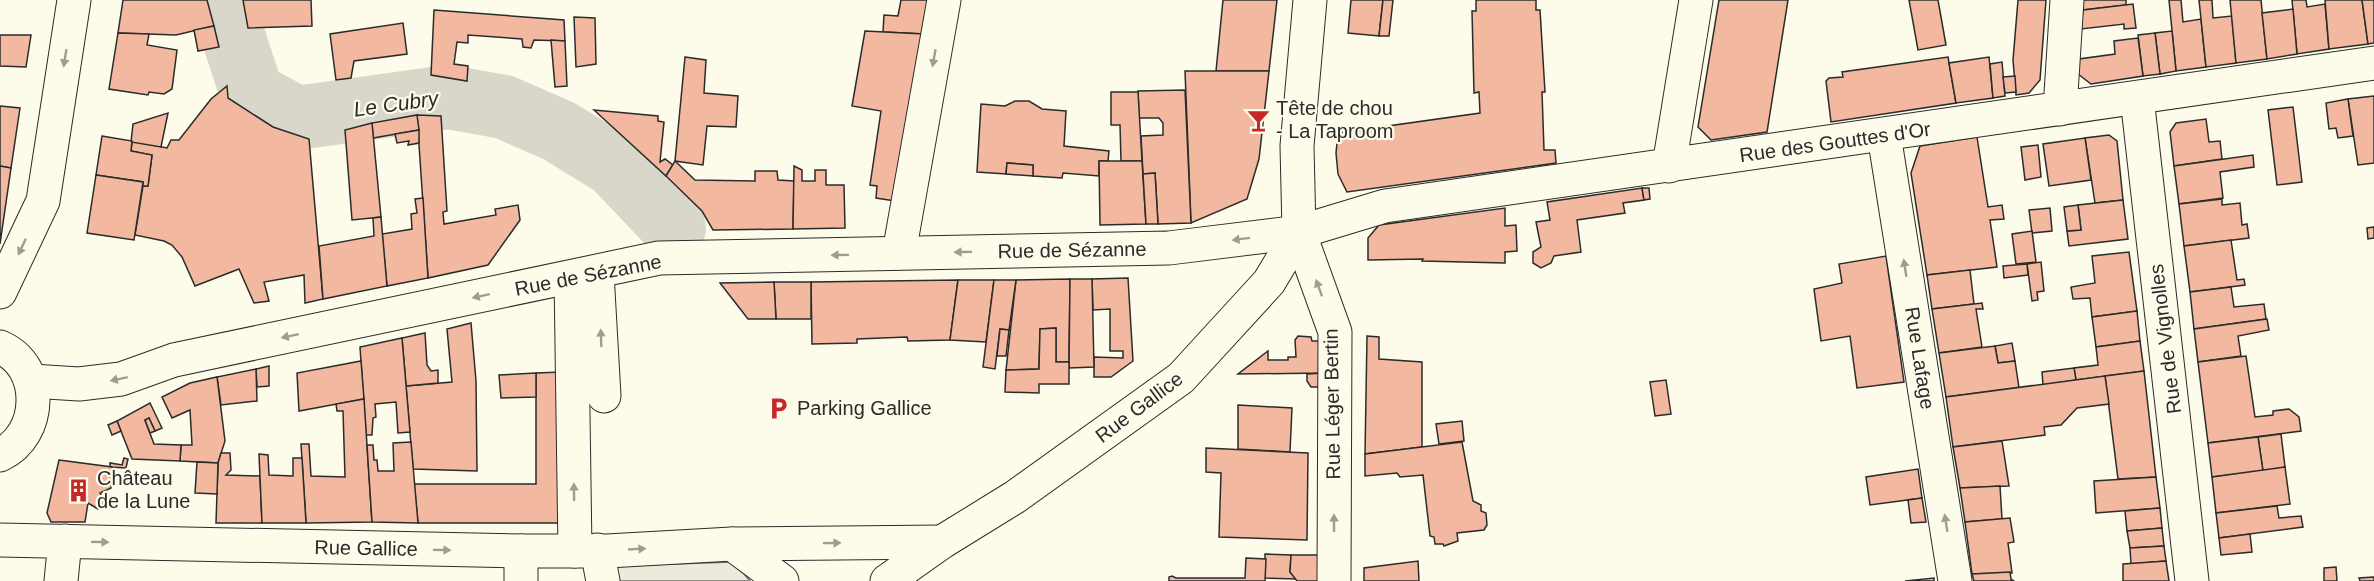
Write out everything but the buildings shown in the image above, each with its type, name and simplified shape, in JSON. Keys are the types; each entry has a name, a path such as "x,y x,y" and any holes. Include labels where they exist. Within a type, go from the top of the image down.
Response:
{"main road":[{"path":"0,292 43,201 74,0"},
{"path":"899,253 944,0"},
{"path":"1299,232 1297,146 1310,0"},
{"path":"1669,166 1696,0"},
{"path":"2060,109 2067,0"},
{"name":"Rue des Gouttes d'Or","path":"1299,232 1384,206 2374,63"},
{"name":"Rue de Vignolles","path":"2137,98 2193,581"},
{"name":"Rue Lafage","path":"1884,135 1955,581"},
{"name":"Rue de Sézanne","path":"31,381 79,384 121,379 174,360 659,258 1169,248 1299,232"},
{"name":"Rue Gallice","path":"887,581 942,542 1015,496 1181,378 1269,282 1299,232"},
{"name":"Rue Léger Bertin","path":"1299,232 1335,332 1334,581"},
{"path":"584,275 604,396"},
{"path":"584,275 592,561"},
{"path":"0,347 7,350 22,364 31,381 34,408 25,434 0,456"},
{"name":"Rue Gallice","path":"0,540 64,541 521,566 592,561 732,544 942,542"},
{"path":"61,581 64,541"},
{"path":"732,544 782,581"}],"shaded area":[{"path":"734,562 750,581 616,581 612,566"}],"waterway":[{"name":"Le Cubry","path":"226,0 230,26 252,94 297,118 448,97 504,107 559,131 614,165 674,228"}],"place":[{"name":"Tête de chou - La Taproom","path":"1258,120"},
{"name":"Parking Gallice","path":"779,408"},
{"name":"Château de la Lune","path":"79,490"}]}
